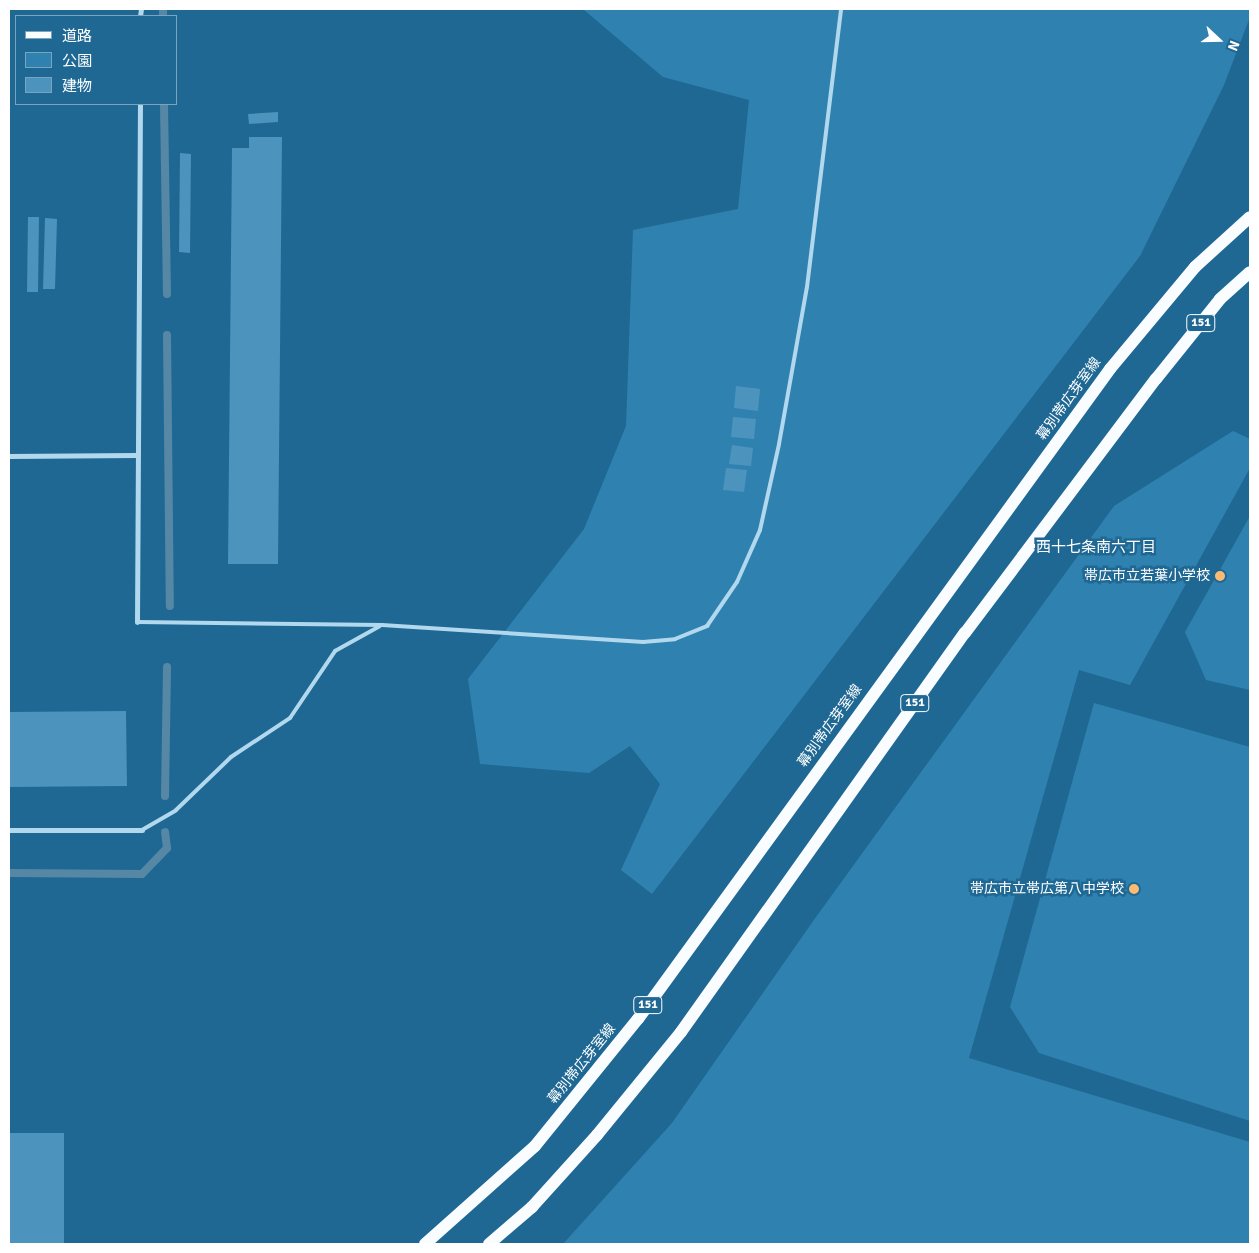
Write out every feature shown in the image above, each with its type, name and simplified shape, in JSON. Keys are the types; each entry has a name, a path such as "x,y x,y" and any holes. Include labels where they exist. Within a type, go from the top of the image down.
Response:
{"main road":[{"name":"幕別帯広芽室線","path":"425,1244 535,1146 638,1019 840,738 1110,369 1195,267 1250,218"},
{"name":"151","path":"489,1244 532,1207 597,1135 680,1032 965,633 1156,379 1220,299 1250,272"}],"street":[{"path":"137,622 136,455 140,105"},
{"path":"9,456 136,455"},
{"path":"9,830 142,830"}],"lane":[{"path":"137,622 382,625 643,642 675,639 707,626 736,582 760,530 779,444 807,287 841,9"},
{"path":"142,830 176,810 231,757 290,718 335,651 382,625"}],"green space":[{"path":"583,9 1250,9 1250,17 1224,85 1140,256 652,894 621,870 660,784 630,746 589,773 480,764 468,679 584,529 626,426 633,230 738,209 749,100 663,77"},
{"path":"1233,431 1250,439 1250,468 1130,685 1079,670 969,1058 1250,1142 1250,1244 563,1244 672,1123 816,917 1114,506"},
{"path":"1250,516 1250,690 1206,680 1185,632"},
{"name":"帯広市立帯広第八中学校","path":"1094,703 1250,747 1250,1121 1039,1053 1010,1007"}],"building":[{"path":"278,112 278,122 249,124 248,114"},
{"path":"249,137 282,137 278,564 228,564 232,148 249,148"},
{"path":"180,153 191,154 190,253 179,252"},
{"path":"28,217 39,217 38,292 27,292"},
{"path":"45,218 57,219 55,289 43,289"},
{"path":"736,386 760,389 758,411 734,408"},
{"path":"733,417 756,419 754,439 731,437"},
{"path":"732,445 753,448 751,466 729,464"},
{"path":"726,468 747,470 744,492 723,490"},
{"path":"126,711 127,786 9,787 9,712"},
{"path":"9,1133 64,1133 64,1244 9,1244"}],"waterway":[{"path":"163,9 163,15"},
{"path":"164,105 167,294"},
{"path":"167,335 170,606"},
{"path":"165,796 167,667"},
{"path":"9,873 142,874 167,848 165,832"}],"place":[{"name":"帯広市立若葉小学校","path":"1220,576"},
{"name":"帯広市立帯広第八中学校","path":"1134,889"}],"district":[{"name":"西十七条南六丁目","path":"1096,548"}]}
